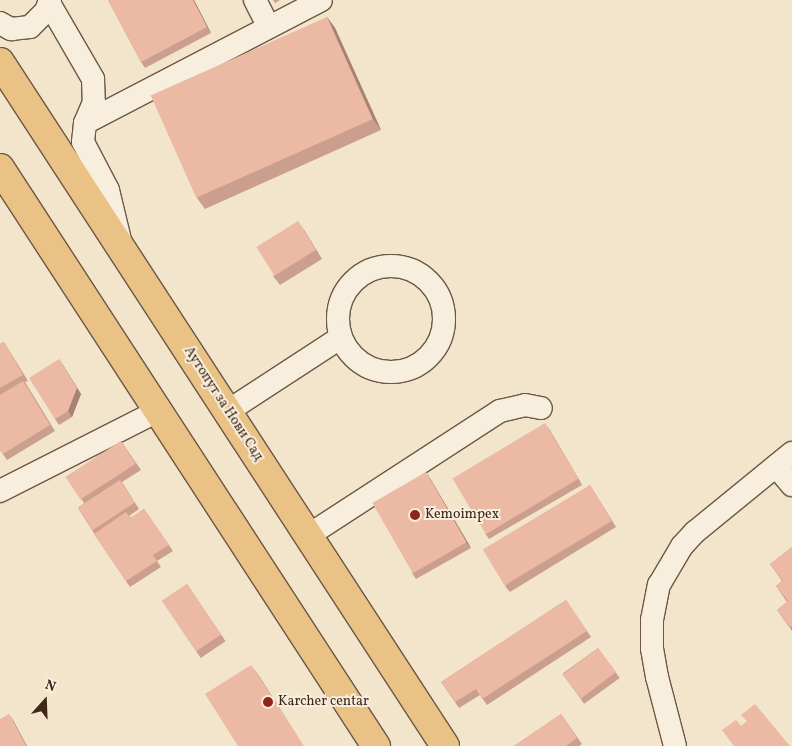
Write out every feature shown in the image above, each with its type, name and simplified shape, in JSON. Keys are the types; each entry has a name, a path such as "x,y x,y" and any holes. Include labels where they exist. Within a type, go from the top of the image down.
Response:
{"main road":[{"name":"Аутопут за Нови Сад","path":"0,62 445,746"},
{"path":"0,168 376,746"}],"street":[{"path":"255,0 269,27"},
{"path":"85,123 321,0"},
{"path":"0,24 11,30 30,27 46,11 50,1"},
{"path":"50,1 93,79 94,102 85,123 83,142 108,190 121,246"},
{"path":"383,265 408,267 428,280 442,300 445,324 438,346 421,364 399,372 374,370 354,358 340,338 337,314 344,291 361,273 368,270 383,265"},
{"path":"228,411 340,338"},
{"path":"309,535 500,411 525,405 541,408"},
{"path":"0,490 158,411"},
{"path":"675,746 656,677 652,648 652,620 660,585 682,546 695,532 784,460 792,485"}],"building":[{"path":"108,0 193,0 207,27 141,62"},
{"path":"327,17 373,119 196,198 151,96"},
{"path":"298,221 316,250 274,276 256,247"},
{"path":"4,342 23,375 0,388 0,344"},
{"path":"59,359 77,388 68,411 55,419 29,378"},
{"path":"23,381 50,425 3,454 0,450 0,395"},
{"path":"545,423 578,479 486,534 452,479"},
{"path":"121,441 136,464 80,500 66,477"},
{"path":"426,472 466,542 413,573 372,503"},
{"path":"120,480 135,503 93,530 78,507"},
{"path":"590,485 612,521 504,585 483,549"},
{"path":"144,509 169,545 153,555 157,561 126,581 94,534 126,512 130,518"},
{"path":"792,547 792,626 790,627 777,610 788,601 776,586 783,581 770,564"},
{"path":"187,584 221,635 196,651 162,601"},
{"path":"566,600 587,631 482,699 476,689 455,702 441,682"},
{"path":"598,648 616,672 581,698 563,674"},
{"path":"251,665 304,746 238,746 205,694"},
{"path":"755,704 790,746 734,746 722,730 736,720 741,726 747,721 741,715"},
{"path":"9,714 26,746 0,746 0,719"},
{"path":"561,714 577,738 566,746 514,746"}],"place":[{"name":"Kemoimpex","path":"415,515"},
{"name":"Karcher centar","path":"268,702"}]}
